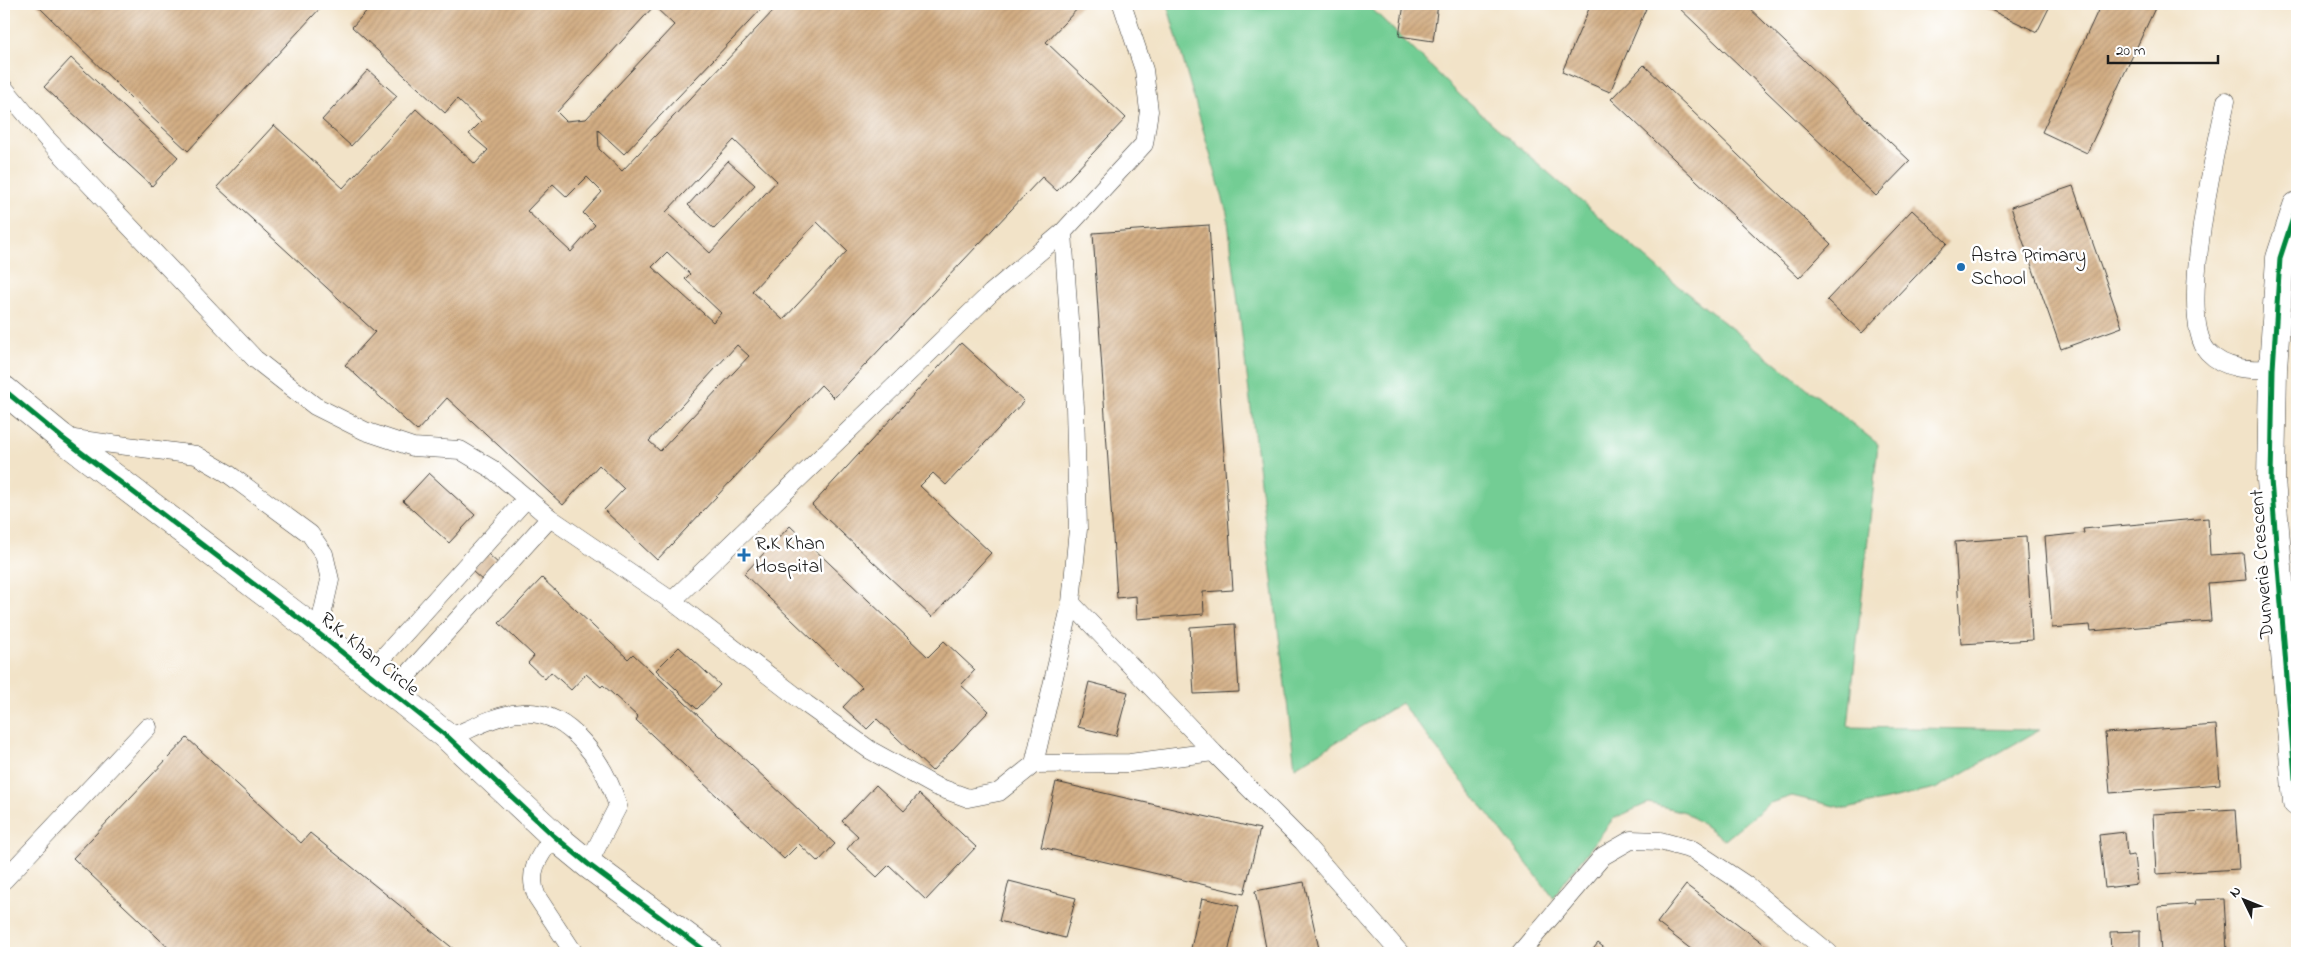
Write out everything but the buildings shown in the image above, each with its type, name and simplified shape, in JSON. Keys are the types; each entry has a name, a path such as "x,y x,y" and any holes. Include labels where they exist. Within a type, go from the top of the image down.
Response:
{"street":[{"name":"Dunveria Crescent","path":"2297,206 2280,258 2273,369 2271,480 2297,802"},
{"name":"R.K. Khan Circle","path":"4,390 61,437 318,633 449,738 554,836 588,864 708,953"}],"lane":[{"path":"672,601 992,293 1063,232 1144,144 1149,111 1144,70 1122,4"},
{"path":"4,91 255,359 315,406 365,431 413,447 460,450 492,469 550,518 672,601 806,704 870,750 935,786 968,798 999,792 1034,764 1130,763 1213,752"},
{"path":"2226,101 2210,178 2202,234 2196,295 2198,329 2207,351 2222,362 2240,369 2273,369"},
{"path":"1034,764 1071,603 1078,520 1075,408 1063,232"},
{"path":"61,437 196,456 227,473 310,534 324,554 330,580 318,633"},
{"path":"368,674 527,498"},
{"path":"391,693 550,518"},
{"path":"1071,603 1213,752 1303,842 1400,953"},
{"path":"449,738 495,719 520,712 541,714 562,724 584,743 601,765 610,782 618,806 588,864"},
{"path":"4,880 148,728"},
{"path":"554,836 536,859 532,875 533,888 574,953"},
{"path":"1520,953 1603,856 1631,840 1660,841 1693,850 1746,885 1829,953"}],"green space":[{"path":"1167,4 1367,4 1462,97 1678,286 1878,444 1848,727 2039,730 1935,789 1847,809 1792,796 1770,803 1725,840 1685,812 1648,803 1613,819 1553,897 1401,703 1295,767 1227,213"}],"cycle path":[{"path":"2297,206 2280,258 2273,369 2271,480 2297,802"},
{"path":"4,390 61,437 318,633 449,738 554,836 588,864 708,953"}],"place":[{"name":"Astra Primary School","path":"1961,267"},
{"name":"R.K Khan Hospital","path":"744,555"}]}
